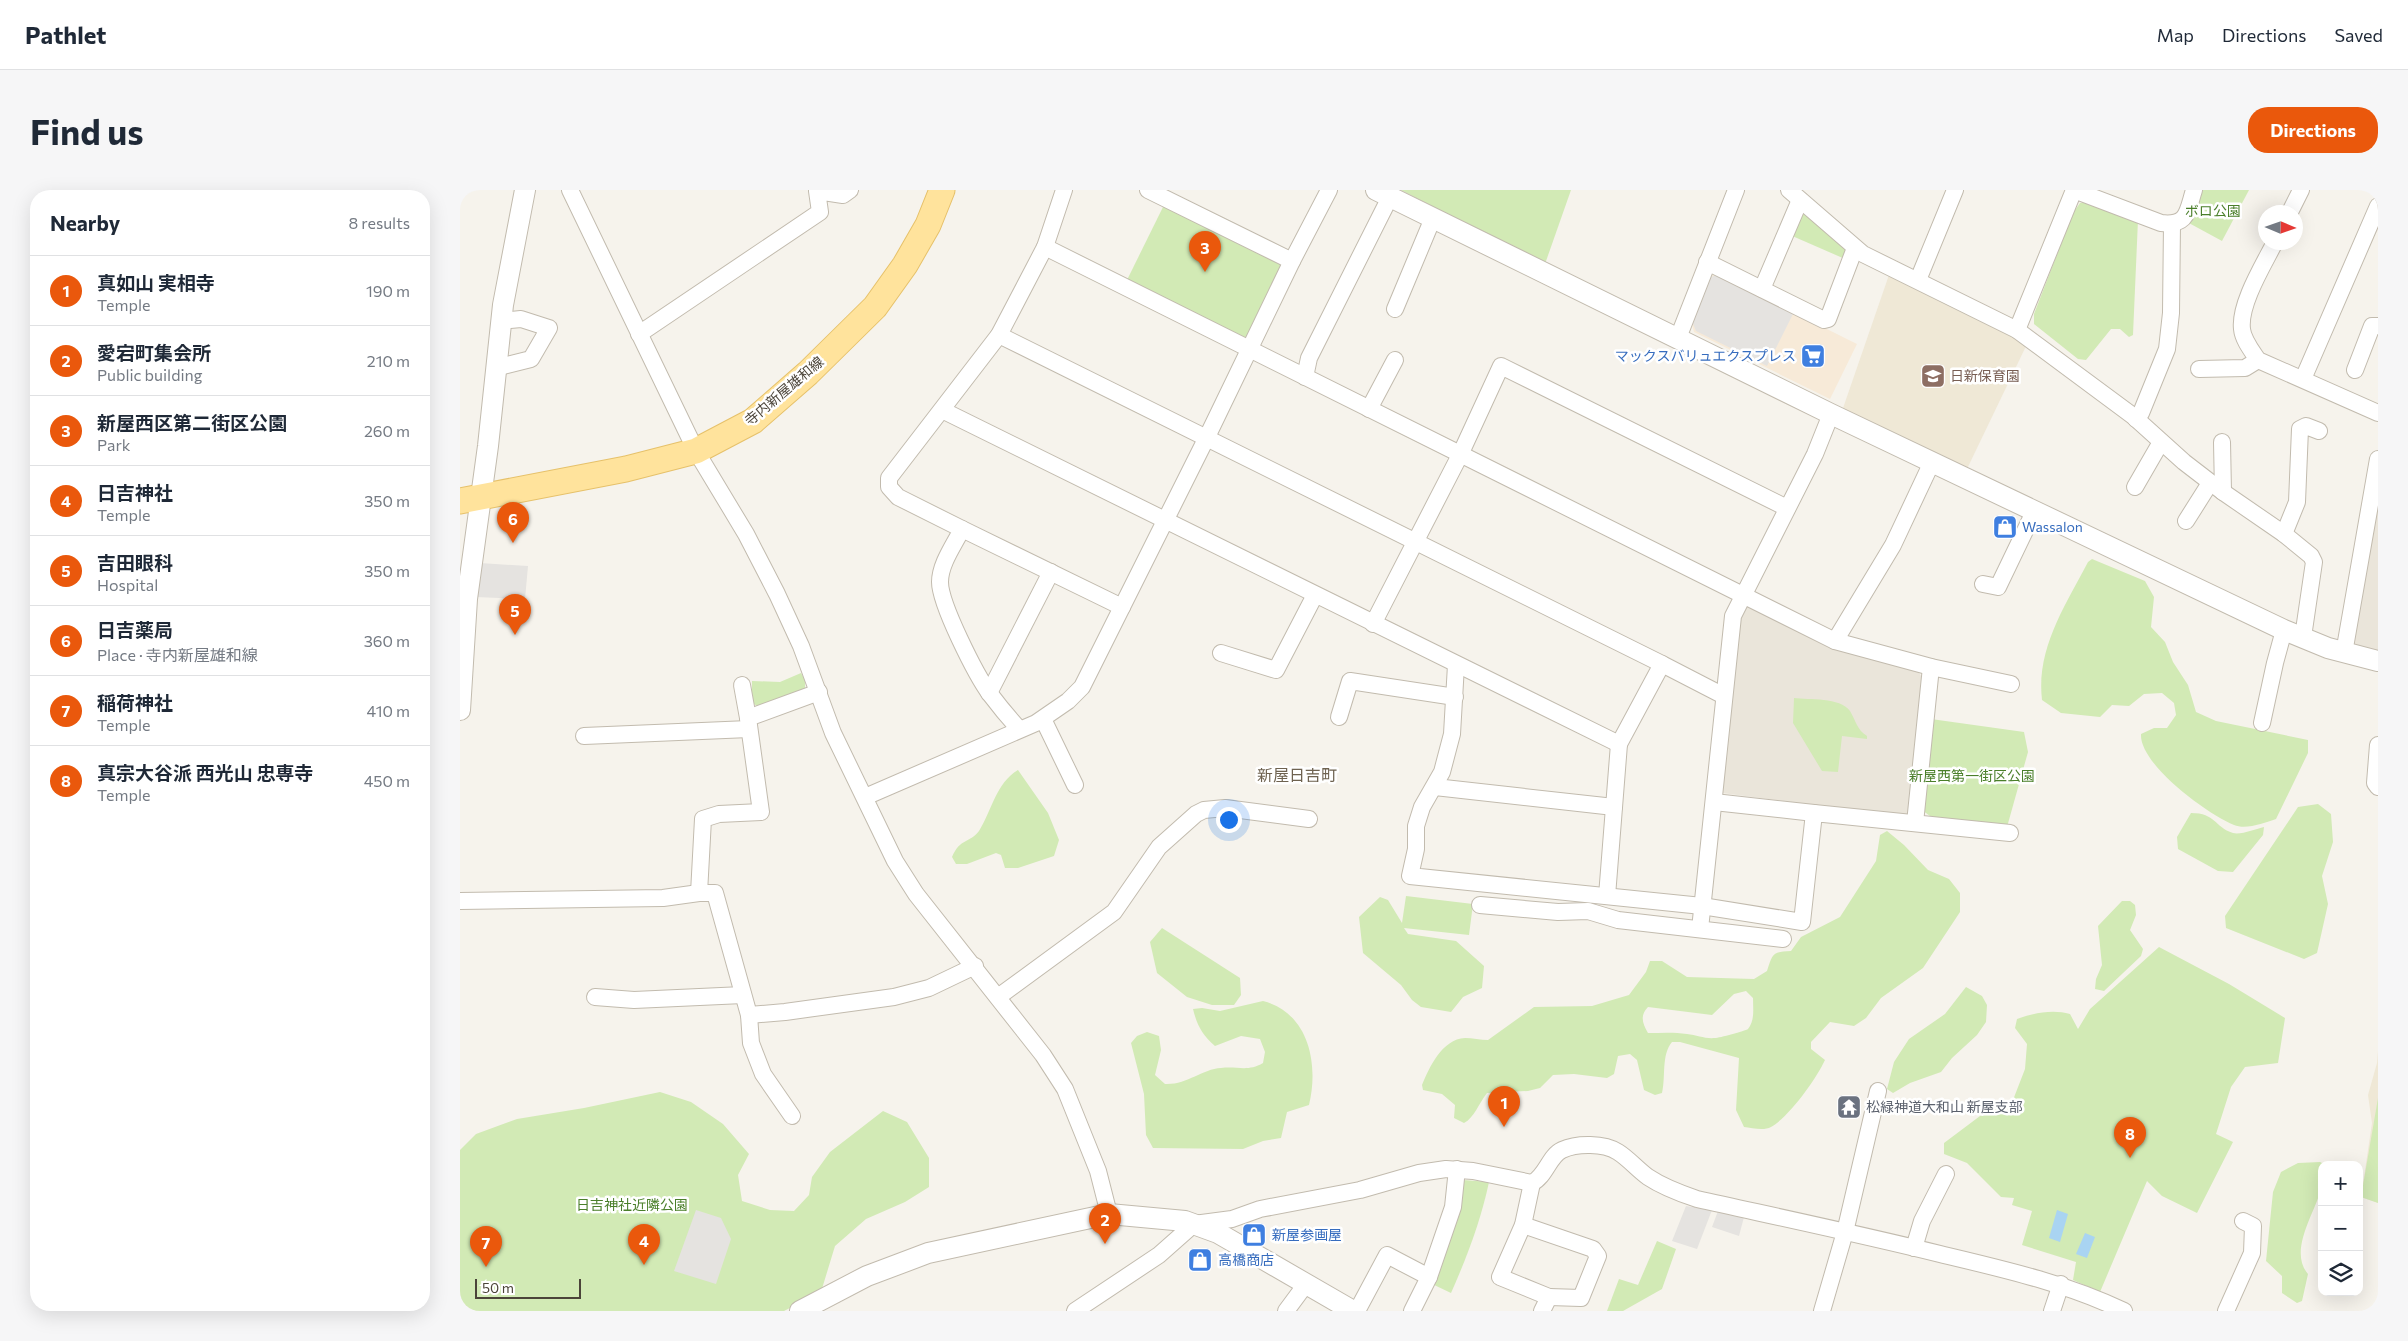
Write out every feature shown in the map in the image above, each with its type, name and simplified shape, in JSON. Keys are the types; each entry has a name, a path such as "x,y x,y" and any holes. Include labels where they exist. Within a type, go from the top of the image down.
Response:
{"main road":[{"name":"寺内新屋雄和線","path":"470,500 626,468 696,451 753,421 808,374 875,308 905,265 928,225 942,190"}],"street":[{"path":"460,710 468,599 470,500 488,446 501,321 525,190"},
{"path":"570,190 696,451 746,534 777,594 801,646 833,733 896,861 916,894 998,996 1043,1055 1065,1089 1095,1164 1109,1214"},
{"path":"639,334 820,212 817,191 843,195 850,190"},
{"path":"1064,190 1045,247 999,335 889,478 889,487 898,497 1122,607"},
{"path":"1148,190 1292,261"},
{"path":"865,797 903,782 1043,719 1082,687 1208,437 1292,261 1330,190"},
{"path":"1678,338 1706,262 1736,190"},
{"path":"1918,280 1955,190"},
{"path":"2017,330 2074,190 2161,223 2172,224 2178,223 2186,217 2194,190"},
{"path":"2294,205 2301,190"},
{"path":"1305,377 1309,358 1383,193 1831,414 2284,630 2344,654 2378,661"},
{"path":"1762,289 1795,195 1863,254 2017,330 2136,419 2216,488 2284,534 2311,556 2314,562 2303,637"},
{"path":"2304,379 2378,206"},
{"path":"1395,309 1433,218"},
{"path":"2136,419 2141,413 2167,349 2170,313 2172,224"},
{"path":"1045,247 1835,641 1931,667 2011,684"},
{"path":"1706,262 1824,320 1828,319 1855,248"},
{"path":"2271,250 2247,298 2242,329 2248,346 2258,360 2378,413"},
{"path":"495,368 531,359 549,328 522,319 501,321"},
{"path":"2355,370 2372,326 2378,326"},
{"path":"999,335 1208,437 1724,696"},
{"path":"1370,409 1395,360"},
{"path":"2199,370 2244,368 2258,360"},
{"path":"1373,624 1460,455 1501,366 1787,508"},
{"path":"942,410 1619,744"},
{"path":"1700,930 1733,616 1815,454 1831,414"},
{"path":"2284,534 2297,502 2300,428 2306,426 2319,431"},
{"path":"2135,487 2161,442"},
{"path":"2186,521 2216,488 2222,442"},
{"path":"2344,654 2378,459"},
{"path":"1835,641 1893,545 1932,462"},
{"path":"1983,584 1998,587 2034,512"},
{"path":"962,529 946,560 940,581 941,589 950,614 978,676 989,693 1019,729"},
{"path":"989,693 1051,572"},
{"path":"1220,653 1276,670 1314,595"},
{"path":"2262,723 2284,630"},
{"path":"1607,896 1619,744 1662,664"},
{"path":"1456,665 1452,734 1442,772 1422,807 1416,826 1416,849 1410,876 1702,906 1802,922 1814,813"},
{"path":"1915,823 1931,667"},
{"path":"1339,717 1350,680 1455,697"},
{"path":"699,893 703,819 719,814 762,812 742,684"},
{"path":"584,736 749,724 819,692"},
{"path":"1043,719 1075,785"},
{"path":"2378,745 2375,783 2378,787"},
{"path":"1435,787 1614,807"},
{"path":"1714,802 2010,833"},
{"path":"998,996 1114,912 1159,847 1204,810 1225,808 1309,819"},
{"path":"460,901 663,898 699,893 715,893 749,1015 751,1043 764,1074 792,1116"},
{"path":"1480,905 1558,912 1588,911 1618,920 1783,939"},
{"path":"749,1015 786,1012 894,997 929,988 975,966"},
{"path":"595,997 634,1000 743,995"},
{"path":"1822,1311 1845,1232 1878,1091"},
{"path":"1075,1311 1159,1255 1194,1224 1232,1219 1260,1209 1360,1190 1419,1173 1446,1169 1532,1183 1540,1179 1559,1151 1571,1146 1594,1145 1616,1151 1648,1177 1675,1192 1696,1199 1914,1248 2061,1284 2124,1311"},
{"path":"1412,1311 1428,1277 1453,1207 1457,1170"},
{"path":"1914,1248 1922,1221 1946,1174"},
{"path":"1523,1225 1593,1249 1598,1256 1582,1298 1545,1304 1500,1278 1523,1225 1532,1183"},
{"path":"800,1311 867,1276 928,1253 1109,1214 1150,1216 1194,1224 1218,1234 1353,1311"},
{"path":"2226,1311 2252,1253 2253,1226 2243,1221"},
{"path":"1357,1311 1388,1255 1428,1277"},
{"path":"1286,1311 1306,1284"},
{"path":"2052,1311 2061,1284"}],"shaded area":[{"name":"日新保育園","path":"1890,272 2028,342 1966,471 1842,411"},
{"path":"1716,274 1857,344 1830,399 1694,332 1691,320 1706,278"},
{"path":"1716,275 1793,314 1767,366 1696,331 1692,321 1707,279"},
{"path":"2378,503 2378,654 2358,650 2353,643"},
{"path":"480,563 528,566 525,599 476,597"},
{"path":"1753,605 1916,668 1923,679 1908,817 1722,793 1739,617 1745,606"},
{"path":"2378,1051 2378,1203 2363,1198 2363,1184 2372,1123 2368,1095 2377,1063"},
{"path":"1686,1206 1712,1210 1697,1249 1672,1241"},
{"path":"696,1210 721,1218 731,1239 716,1284 674,1271"},
{"path":"1718,1211 1744,1217 1739,1236 1712,1227"}],"green space":[{"path":"1401,190 1571,190 1545,264"},
{"name":"ボロ公園","path":"2197,190 2249,190 2222,241 2187,222"},
{"path":"2088,202 2138,220 2133,335 2129,337 2120,329 2111,329 2086,360 2078,359 2034,324 2034,314 2073,213 2080,203"},
{"path":"1164,205 1283,265 1245,339 1127,280"},
{"path":"1809,213 1845,247 1847,254 1845,259 1790,235 1798,214"},
{"path":"2092,559 2145,581 2154,597 2151,627 2165,642 2173,662 2188,685 2196,712 2216,721 2308,740 2308,753 2276,819 2244,827 2234,825 2192,799 2162,773 2143,746 2141,734 2154,728 2167,728 2176,715 2174,703 2162,693 2144,694 2129,706 2112,705 2100,717 2061,713 2042,700 2041,681 2043,663 2054,628 2088,562"},
{"path":"801,673 805,680 805,688 759,707 752,703 752,681 780,682"},
{"path":"1794,698 1839,703 1850,711 1859,728 1867,736 1867,739 1842,736 1838,772 1822,771 1793,723"},
{"name":"新屋西第一街区公園","path":"1931,719 2024,732 2028,752 2007,827 1934,819 1922,810"},
{"path":"1018,770 1048,813 1059,840 1054,856 1018,868 1005,868 1001,855 996,853 967,864 956,864 952,857 955,851 976,835 984,823 999,789"},
{"path":"2318,804 2331,814 2333,842 2322,876 2328,904 2317,953 2304,959 2226,928 2225,916 2298,807"},
{"path":"2191,813 2205,815 2233,833 2244,833 2264,827 2263,835 2233,872 2218,871 2178,849 2177,837"},
{"path":"1887,831 1904,845 1928,870 1949,879 1960,893 1960,912 1923,968 1881,998 1866,1018 1854,1026 1830,1022 1811,1042 1811,1049 1825,1060 1802,1096 1786,1115 1771,1127 1761,1129 1744,1127 1736,1110 1739,1058 1680,1042 1672,1042 1666,1053 1662,1093 1655,1095 1644,1090 1637,1060 1630,1054 1618,1056 1614,1074 1607,1078 1574,1074 1553,1075 1540,1088 1528,1091 1487,1093 1474,1114 1464,1123 1454,1118 1455,1105 1442,1094 1423,1090 1422,1085 1428,1071 1443,1049 1450,1043 1465,1038 1488,1040 1534,1007 1592,1006 1629,995 1646,972 1650,961 1662,961 1687,977 1754,979 1767,971 1774,955 1780,952 1791,951 1801,937 1840,917 1876,861 1880,835","holes":["1746,991 1753,998 1753,1018 1748,1029 1721,1037 1711,1038 1682,1033 1648,1033 1643,1022 1643,1016 1648,1007 1712,1015 1734,994"]},
{"path":"1406,896 1473,904 1469,935 1404,928 1408,934 1456,941 1484,966 1482,988 1463,997 1451,1012 1421,1007 1412,1000 1401,985 1363,953 1359,917 1380,897 1388,900 1402,923"},
{"path":"2122,901 2130,901 2135,905 2136,915 2130,930 2143,949 2141,956 2104,991 2095,989 2096,979 2102,965 2098,926"},
{"path":"1162,928 1240,978 1241,995 1234,1005 1212,1005 1187,997 1157,973 1150,942"},
{"path":"2159,947 2229,984 2285,1018 2278,1063 2245,1067 2231,1087 2216,1134 2233,1142 2197,1213 2162,1196 2147,1181 2100,1292 2073,1280 2076,1262 2022,1245 2032,1211 2012,1205 2014,1198 2001,1197 1967,1163 1944,1154 1944,1143 1980,1116 2013,1100 2025,1069 2027,1044 2015,1028 2017,1019 2043,1012 2070,1014 2078,1029 2090,1009"},
{"path":"1966,987 1982,996 1987,1005 1986,1022 1977,1035 1952,1058 1941,1072 1910,1083 1893,1093 1887,1089 1894,1062 1909,1039 1945,1014"},
{"path":"1263,1001 1279,1007 1291,1017 1300,1028 1307,1042 1311,1057 1312,1073 1309,1105 1287,1112 1281,1138 1263,1141 1243,1149 1153,1148 1146,1135 1144,1094 1131,1043 1137,1036 1147,1032 1159,1036 1161,1050 1155,1075 1165,1084 1187,1080 1214,1069 1258,1066 1263,1063 1265,1052 1260,1039 1241,1036 1215,1046 1201,1029 1193,1009 1202,1008 1220,1011"},
{"name":"日吉神社近隣公園","path":"660,1092 691,1102 723,1124 749,1154 738,1175 742,1201 770,1210 794,1211 809,1195 812,1177 830,1152 883,1111 907,1122 929,1158 929,1187 905,1202 866,1219 835,1246 821,1292 784,1311 460,1311 460,1150 476,1134 517,1119 584,1108"},
{"path":"2378,1098 2378,1203 2363,1198 2363,1185"},
{"path":"2318,1162 2318,1199 2302,1243 2303,1265 2308,1274 2302,1301 2297,1303 2282,1293 2282,1276 2266,1261 2273,1192 2281,1172 2298,1163"},
{"path":"1463,1180 1489,1182 1473,1238 1451,1293 1430,1283"},
{"path":"1657,1241 1676,1249 1662,1289 1623,1311 1607,1311 1619,1279 1638,1285"}],"water":[{"path":"2057,1210 2068,1214 2060,1242 2049,1238"},
{"path":"2085,1233 2095,1237 2087,1258 2076,1254"}],"place":[{"name":"新屋西区第二街区公園","path":"1205,272"},
{"name":"マックスバリュエクスプレス","path":"1813,356"},
{"name":"日新保育園","path":"1933,376"},
{"name":"Wassalon","path":"2005,527"},
{"name":"日吉薬局","path":"513,543"},
{"name":"吉田眼科","path":"515,635"},
{"name":"松緑神道大和山 新屋支部","path":"1849,1107"},
{"name":"真如山 実相寺","path":"1504,1127"},
{"name":"真宗大谷派 西光山 忠専寺","path":"2130,1158"},
{"name":"新屋参画屋","path":"1254,1235"},
{"name":"愛宕町集会所","path":"1105,1244"},
{"name":"高橋商店","path":"1200,1260"},
{"name":"日吉神社","path":"644,1265"},
{"name":"稲荷神社","path":"486,1267"}],"district":[{"name":"新屋日吉町","path":"1297,775"}]}
